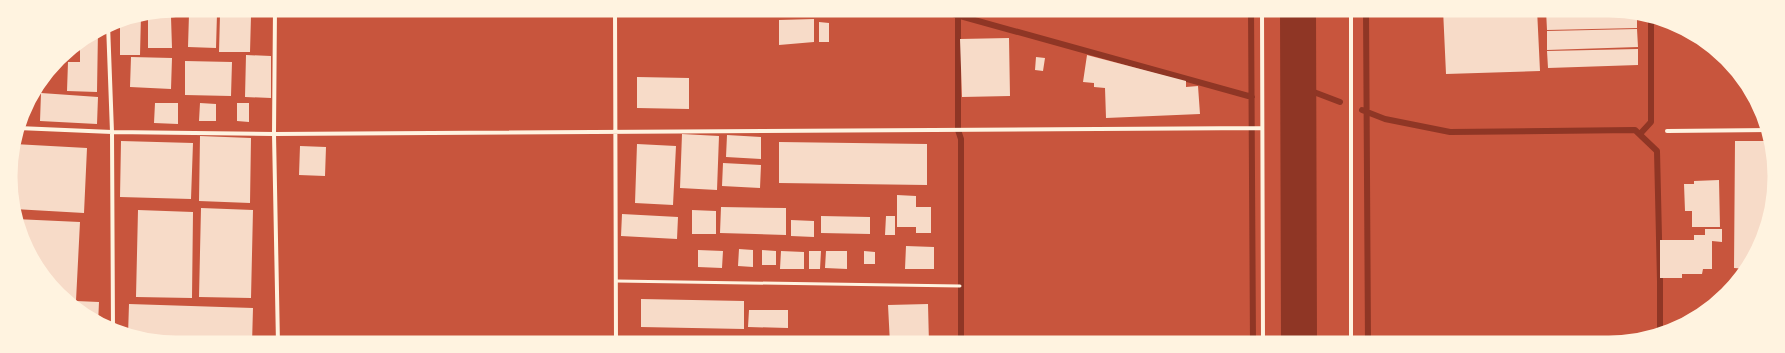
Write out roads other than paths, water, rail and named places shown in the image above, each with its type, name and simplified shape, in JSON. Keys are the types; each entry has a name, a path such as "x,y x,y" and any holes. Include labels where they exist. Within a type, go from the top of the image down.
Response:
{"street":[{"path":"275,15 274,134 278,338"},
{"path":"615,15 616,338"},
{"path":"1262,15 1263,338"},
{"path":"1351,15 1351,338"},
{"path":"108,30 112,132 113,325"},
{"path":"23,128 112,132 274,134 1262,128"},
{"path":"1667,131 1763,130"}],"lane":[{"path":"616,281 960,286"}],"waterway":[{"path":"957,15 1252,97"},
{"path":"958,15 958,130 961,139 961,338"},
{"path":"1251,15 1253,338"},
{"path":"1298,15 1299,338"},
{"path":"1366,15 1368,338"},
{"path":"1640,134 1651,122 1651,21"},
{"path":"1298,86 1340,102"},
{"path":"1284,105 1299,107"},
{"path":"1362,110 1385,119 1450,132 1635,130 1657,151 1660,329"}]}
